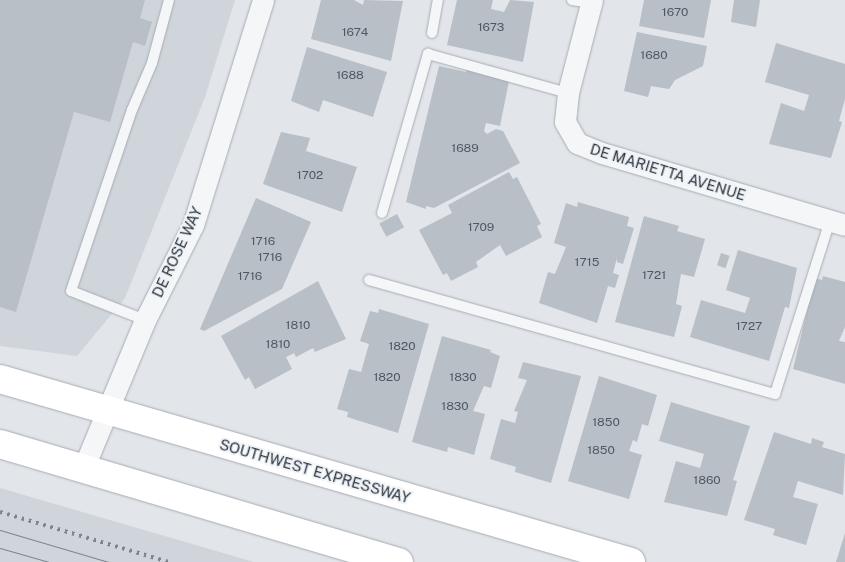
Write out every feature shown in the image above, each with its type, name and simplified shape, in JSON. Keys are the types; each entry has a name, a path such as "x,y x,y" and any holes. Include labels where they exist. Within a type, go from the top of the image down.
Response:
{"main road":[{"name":"SOUTHWEST EXPRESSWAY","path":"0,379 106,412 631,562"},
{"path":"0,444 399,562"}],"street":[{"name":"DE ROSE WAY","path":"82,469 145,320 193,225 263,0"},
{"name":"DE MARIETTA AVENUE","path":"585,1 568,93 565,122 577,143 602,153 837,223"}],"lane":[{"path":"145,320 71,291 132,110 152,63 168,0"},
{"path":"432,33 438,0"},
{"path":"382,213 428,54 568,93"},
{"path":"369,280 775,394 837,223"}],"shaded area":[{"path":"0,0 235,0 205,97 125,298 77,356 0,346"},
{"path":"0,488 254,562 0,562"}],"building":[{"path":"0,0 145,0 140,18 152,22 145,46 133,42 110,122 74,112 16,312 0,307"},
{"path":"321,0 354,0 363,5 364,0 403,1 391,61 311,39"},
{"path":"457,0 493,0 491,9 504,12 510,0 534,2 523,62 447,45"},
{"path":"644,0 711,0 704,38 639,26"},
{"path":"734,0 760,0 756,27 731,22"},
{"path":"637,32 707,46 703,66 675,80 669,89 651,86 648,97 624,91"},
{"path":"776,43 845,64 845,99 839,121 842,122 831,158 769,144 781,103 804,111 809,95 765,82"},
{"path":"307,47 387,72 373,117 323,100 319,112 291,101"},
{"path":"439,66 466,72 467,68 509,81 500,126 486,123 484,131 487,134 496,129 503,131 520,163 434,208 426,206 426,209 406,202"},
{"path":"281,132 310,138 306,151 357,167 342,212 263,184"},
{"path":"509,172 513,179 517,177 541,224 537,226 542,237 506,256 500,245 476,262 478,267 451,281 447,273 443,275 419,230 452,213 448,205"},
{"path":"256,198 311,222 282,289 204,331 200,329"},
{"path":"578,202 629,217 627,226 634,228 623,264 617,262 617,258 613,273 619,275 615,288 608,286 597,323 539,303 548,272 555,274 566,247 554,243 566,203 577,207"},
{"path":"397,214 404,227 386,237 379,223"},
{"path":"644,216 679,226 677,231 705,239 694,277 681,274 676,304 682,306 674,337 615,322"},
{"path":"738,250 797,268 789,308 785,307 769,361 690,337 701,300 745,313 750,298 726,290"},
{"path":"721,253 730,256 726,268 717,265"},
{"path":"823,276 845,282 845,327 839,341 845,342 845,384 793,369 815,278 822,280"},
{"path":"318,281 346,339 315,352 313,348 296,357 294,353 286,357 292,369 255,389 249,377 245,380 221,336"},
{"path":"379,309 429,324 398,433 347,417 348,412 337,409 349,369 361,372 369,344 360,341 370,311 378,313"},
{"path":"442,336 491,350 490,352 500,356 491,388 484,386 473,411 485,414 474,455 448,447 447,452 412,442"},
{"path":"523,362 581,376 551,483 515,472 516,467 490,459 501,419 515,423 518,412 514,411 527,380 518,378"},
{"path":"599,376 657,395 648,426 642,424 637,442 633,440 629,451 642,455 629,499 568,481"},
{"path":"671,402 750,426 733,480 737,481 727,516 664,502 676,461 700,468 704,454 659,441"},
{"path":"774,432 811,444 812,438 824,442 822,447 845,454 843,495 798,481 793,497 818,504 806,545 773,535 775,529 744,520"},
{"path":"845,533 845,562 836,562"}],"tram line":[{"path":"0,530 109,562"},
{"path":"0,548 49,562"}],"railway":[{"path":"0,512 169,562"}]}
